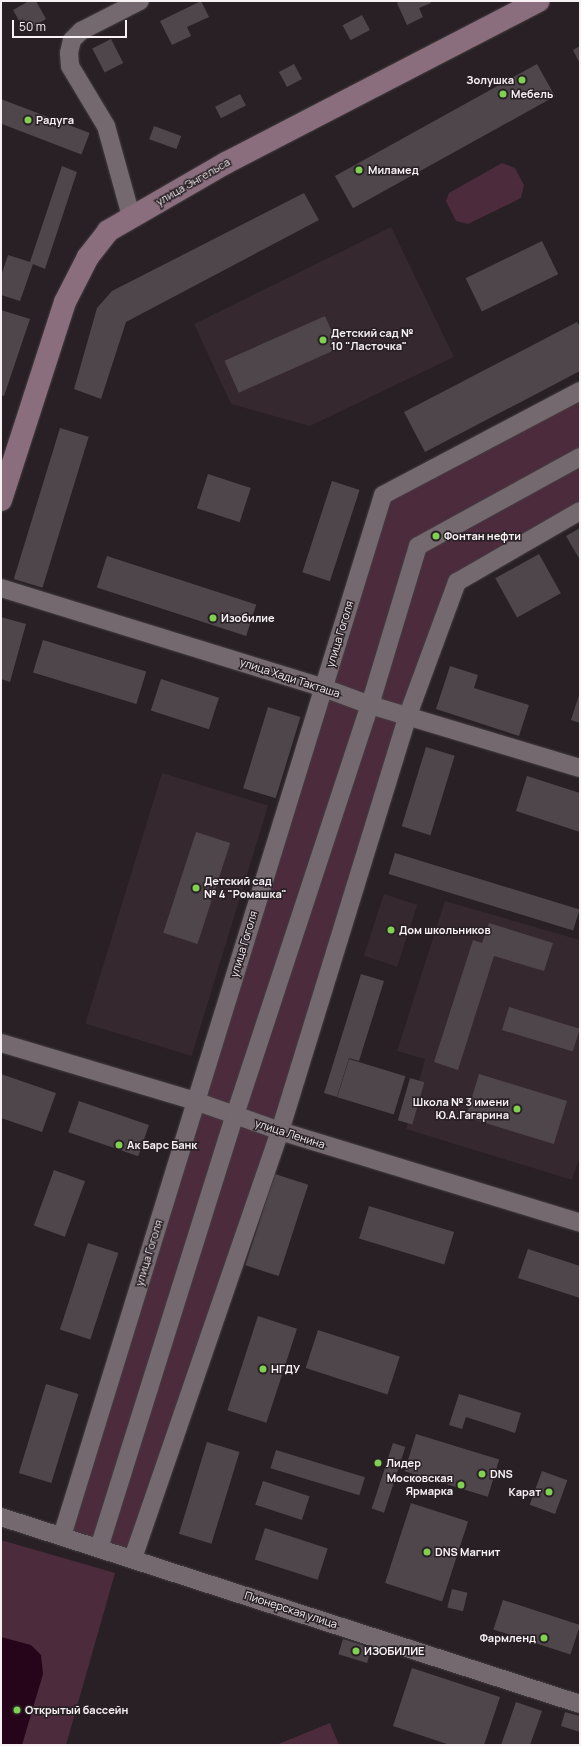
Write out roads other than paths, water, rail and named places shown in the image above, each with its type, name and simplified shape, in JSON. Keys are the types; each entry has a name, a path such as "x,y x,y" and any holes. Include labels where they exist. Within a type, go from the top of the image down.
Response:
{"street":[{"path":"131,216 106,126 70,66 69,52 72,40 81,32 95,23 140,1"},
{"name":"улица Энгельса","path":"1,500 65,302 88,258 108,231 131,216 226,163 538,1"},
{"name":"улица Гоголя","path":"62,1536 195,1101 383,496 580,391"},
{"path":"99,1548 235,1115 370,705 418,546 580,456"},
{"path":"133,1558 280,1131 408,715 457,582 580,511"},
{"name":"улица Хади Такташа","path":"1,588 324,688 370,705 408,715 580,768"},
{"name":"улица Ленина","path":"1,1043 195,1101 280,1131 580,1223"},
{"name":"Пионерская улица","path":"1,1517 133,1558 580,1704"}],"place":[{"name":"Золушка","path":"522,80"},
{"name":"Мебель","path":"503,94"},
{"name":"Радуга","path":"28,120"},
{"name":"Миламед","path":"359,170"},
{"name":"Детский сад № 10 \"Ласточка\"","path":"323,340"},
{"name":"Фонтан нефти","path":"436,536"},
{"name":"Изобилие","path":"213,618"},
{"name":"Детский сад № 4 \"Ромашка\"","path":"196,888"},
{"name":"Дом школьников","path":"391,930"},
{"name":"Школа № 3 имени Ю.А.Гагарина","path":"517,1109"},
{"name":"Ак Барс Банк","path":"119,1145"},
{"name":"НГДУ","path":"263,1369"},
{"name":"Лидер","path":"378,1463"},
{"name":"DNS","path":"482,1474"},
{"name":"Московская Ярмарка","path":"461,1485"},
{"name":"Карат","path":"549,1492"},
{"name":"DNS Магнит","path":"427,1552"},
{"name":"Фармленд","path":"544,1638"},
{"name":"ИЗОБИЛИЕ","path":"356,1651"},
{"name":"Открытый бассейн","path":"17,1710"}]}
